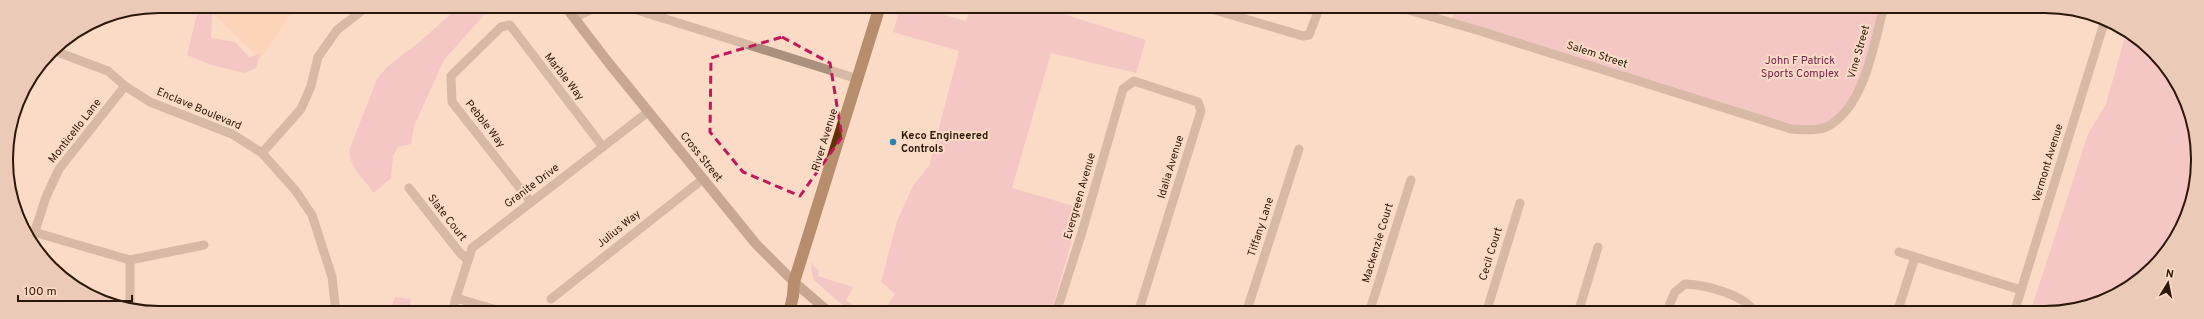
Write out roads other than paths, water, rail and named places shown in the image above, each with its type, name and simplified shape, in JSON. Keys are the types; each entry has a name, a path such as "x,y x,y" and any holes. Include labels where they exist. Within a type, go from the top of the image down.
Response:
{"highway":[{"name":"River Avenue","path":"790,306 793,296 794,282 878,13"},
{"name":"River Avenue","path":"783,306 787,293 794,282"}],"main road":[{"name":"Cross Street","path":"570,13 648,112 756,244 794,282 822,306"}],"street":[{"path":"262,153 301,109 311,86 318,57 337,30 359,13"},
{"path":"574,18 584,13"},
{"path":"646,13 858,79"},
{"path":"1227,13 1306,36 1309,35 1318,13"},
{"name":"Salem Street","path":"1419,13 1791,129"},
{"name":"Vine Street","path":"1791,129 1814,130 1833,124 1849,108 1860,91 1882,13"},
{"name":"Marble Way","path":"504,26 510,25 603,147"},
{"name":"Vermont Avenue","path":"2016,306 2103,25"},
{"name":"Pebble Way","path":"504,26 501,27 450,76 452,102 531,202"},
{"name":"Enclave Boulevard","path":"59,53 108,71 125,86 150,102 232,134 262,153 295,190 312,215 332,277 335,306"},
{"name":"Idalia Avenue","path":"1126,87 1134,82 1152,86 1198,102 1201,111 1140,306"},
{"name":"Monticello Lane","path":"32,231 59,169 125,86"},
{"name":"Evergreen Avenue","path":"1058,306 1082,232 1123,89 1126,87"},
{"name":"Granite Drive","path":"454,306 472,248 648,112"},
{"name":"Tiffany Lane","path":"1248,306 1299,149"},
{"name":"Julius Way","path":"551,299 703,178"},
{"name":"Mackenzie Court","path":"1371,306 1411,180"},
{"name":"Slate Court","path":"409,188 460,253 468,260"},
{"name":"Cecil Court","path":"1488,306 1520,203"},
{"path":"34,235 130,260 204,245"},
{"path":"1580,306 1598,247"},
{"path":"1899,252 2020,290"},
{"path":"1899,306 1914,257"},
{"path":"130,260 130,303"},
{"path":"1669,306 1676,292 1685,284 1699,285 1734,296 1751,306"},
{"path":"456,298 483,306"}],"place":[{"name":"Keco Engineered Controls","path":"893,142"}],"park label":[{"name":"John F Patrick Sports Complex","path":"1800,67"}]}
